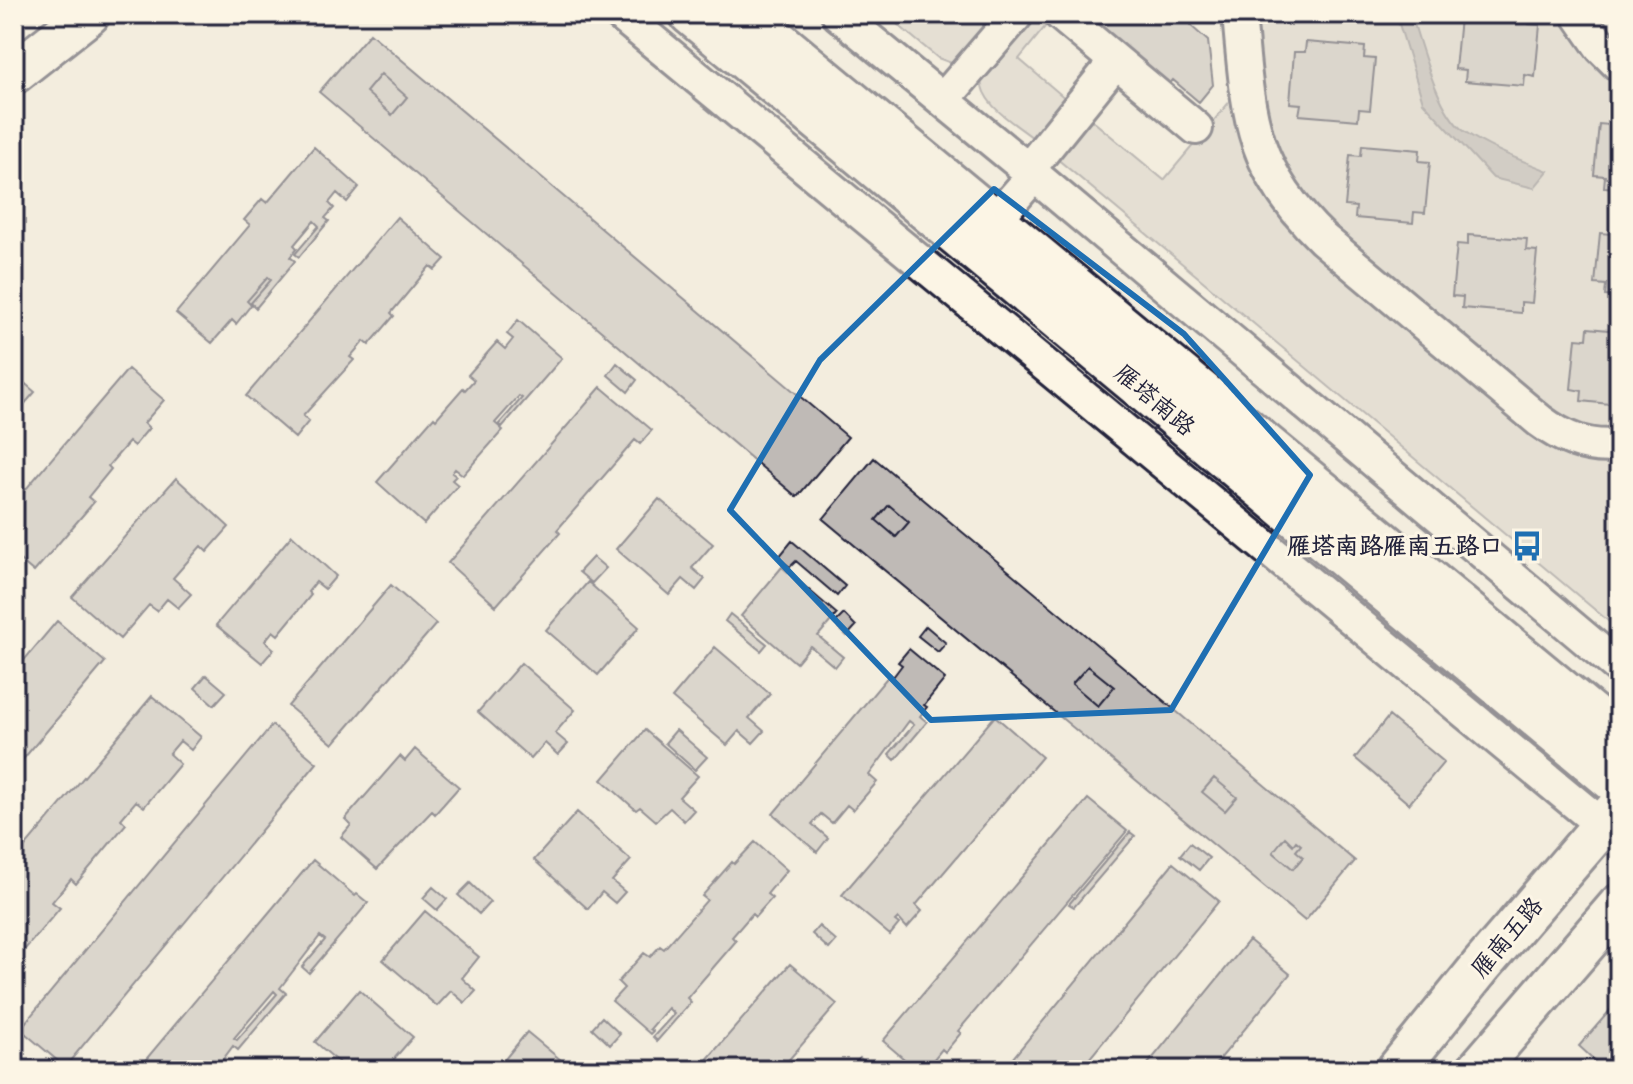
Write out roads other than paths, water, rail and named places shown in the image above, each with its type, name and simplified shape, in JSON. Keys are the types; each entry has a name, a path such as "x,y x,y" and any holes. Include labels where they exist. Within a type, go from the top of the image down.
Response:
{"main road":[{"path":"14,73 89,14"},
{"name":"雁塔南路","path":"690,14 985,236 1619,737"},
{"name":"雁塔南路","path":"746,14 985,236 1619,786"},
{"name":"雁南五路","path":"1397,1070 1482,965 1613,824"},
{"path":"1477,1070 1619,905"}],"street":[{"path":"620,14 948,285 1613,824"},
{"path":"838,14 1031,172 1619,667"},
{"path":"943,100 1017,14"},
{"path":"1060,14 1196,128"},
{"path":"1239,14 1247,99 1254,134 1273,178 1297,213 1323,239 1547,426 1583,444 1619,445"},
{"path":"1578,14 1601,47 1619,65"},
{"path":"948,285 1116,61"}],"place":[{"name":"雁塔南路雁南五路口","path":"1527,546"}]}
